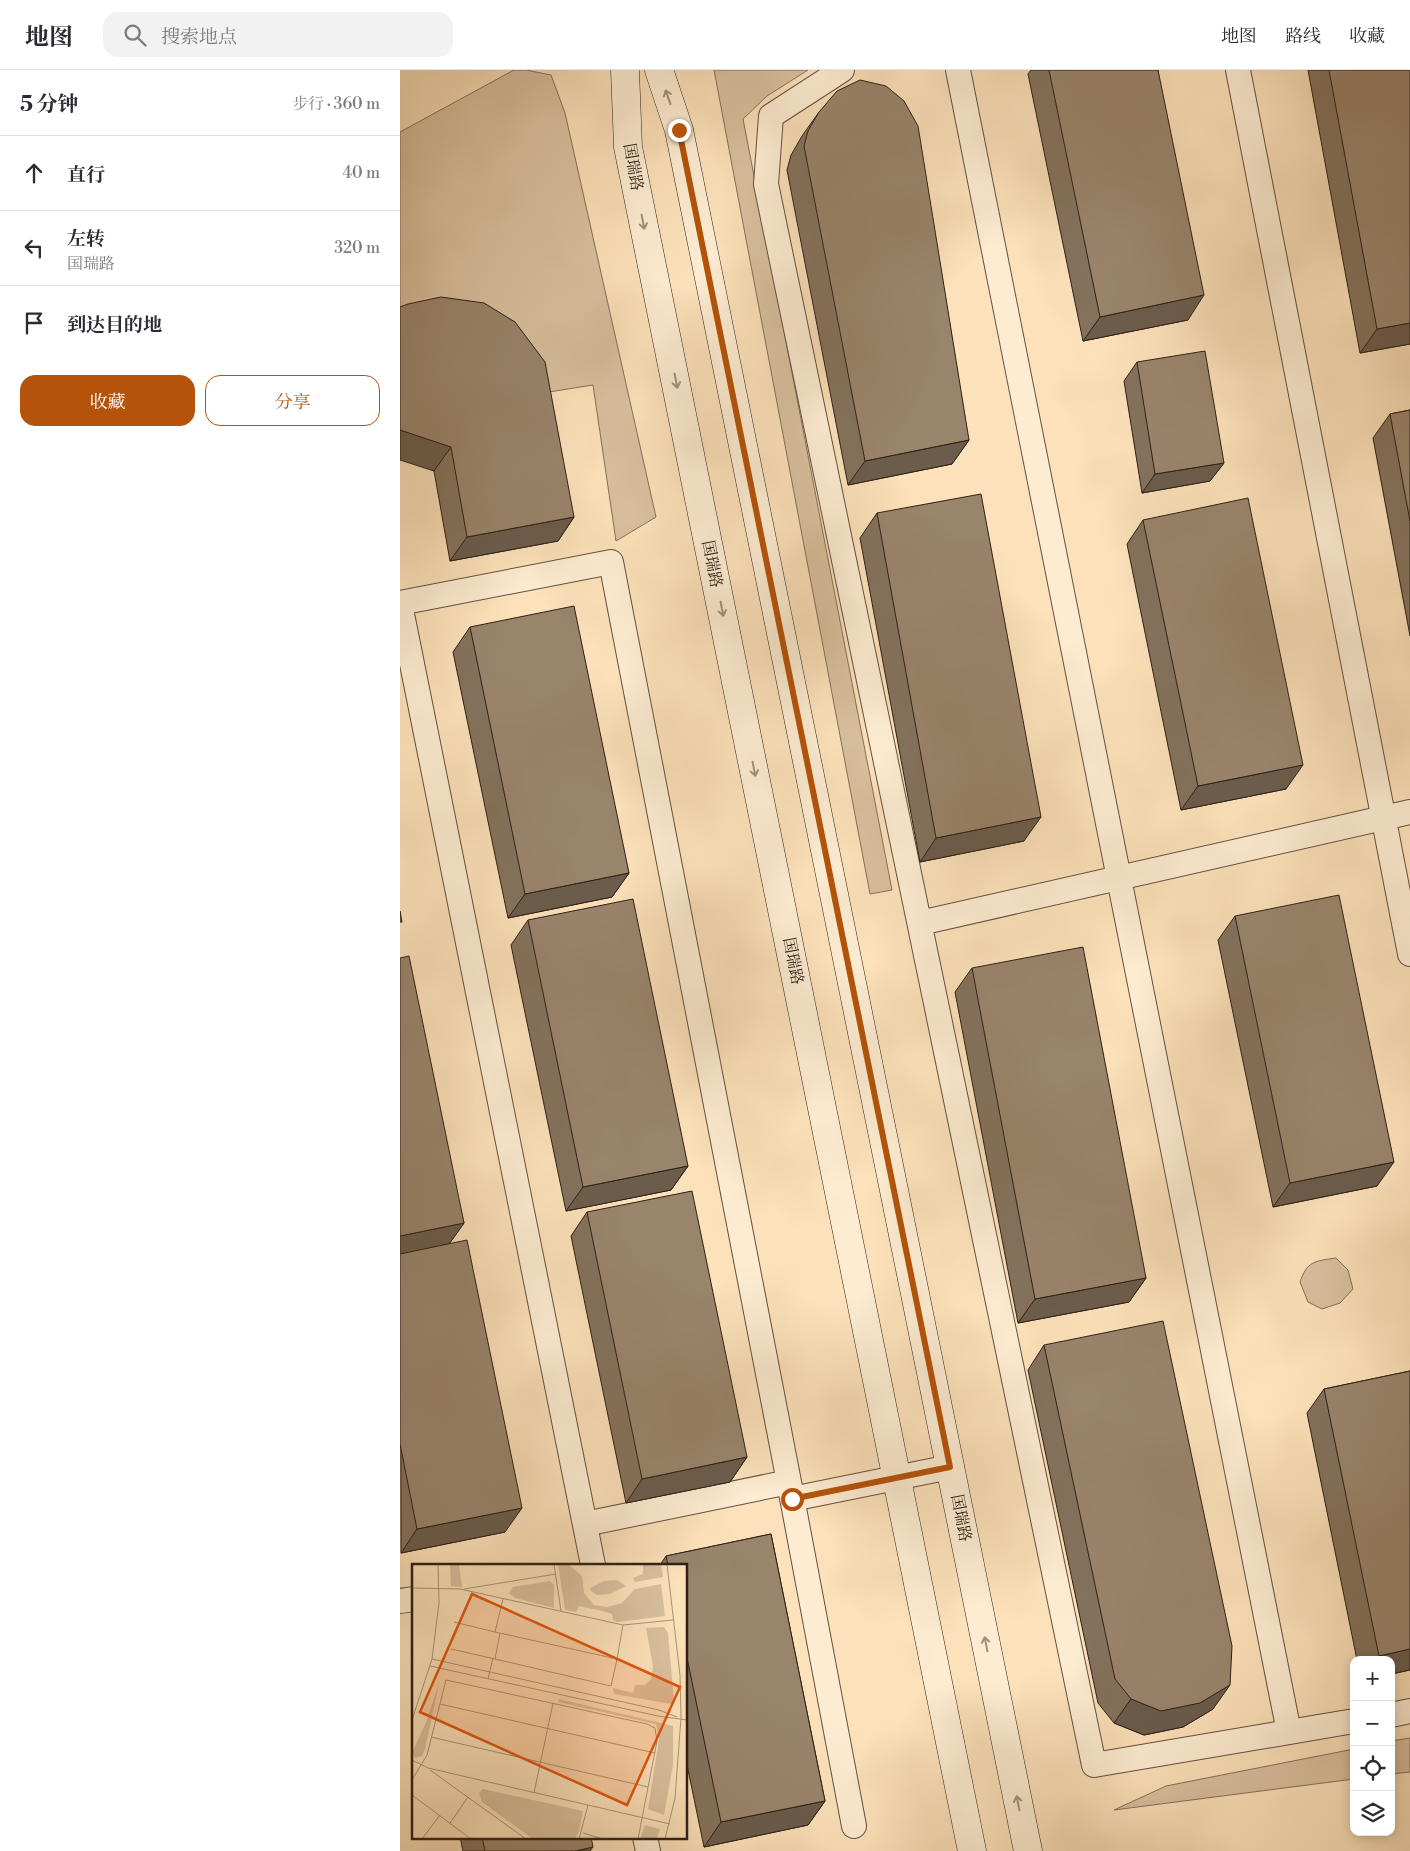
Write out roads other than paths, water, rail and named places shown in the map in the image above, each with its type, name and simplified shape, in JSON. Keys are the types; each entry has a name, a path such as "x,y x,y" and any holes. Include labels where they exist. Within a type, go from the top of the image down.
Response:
{"street":[{"name":"国瑞路","path":"625,70 628,147 972,1851"},
{"name":"国瑞路","path":"659,70 679,130 1028,1851"},
{"path":"842,70 771,116 766,184 1094,1765 1350,1722"},
{"path":"958,70 1288,1732"},
{"path":"1238,70 1410,954"},
{"path":"593,1564 400,604 611,562 854,1826"},
{"path":"920,924 1410,812"},
{"path":"585,1524 791,1491 897,1479 950,1467"},
{"path":"1395,1713 1410,1711"},
{"path":"645,1838 648,1851"}]}
